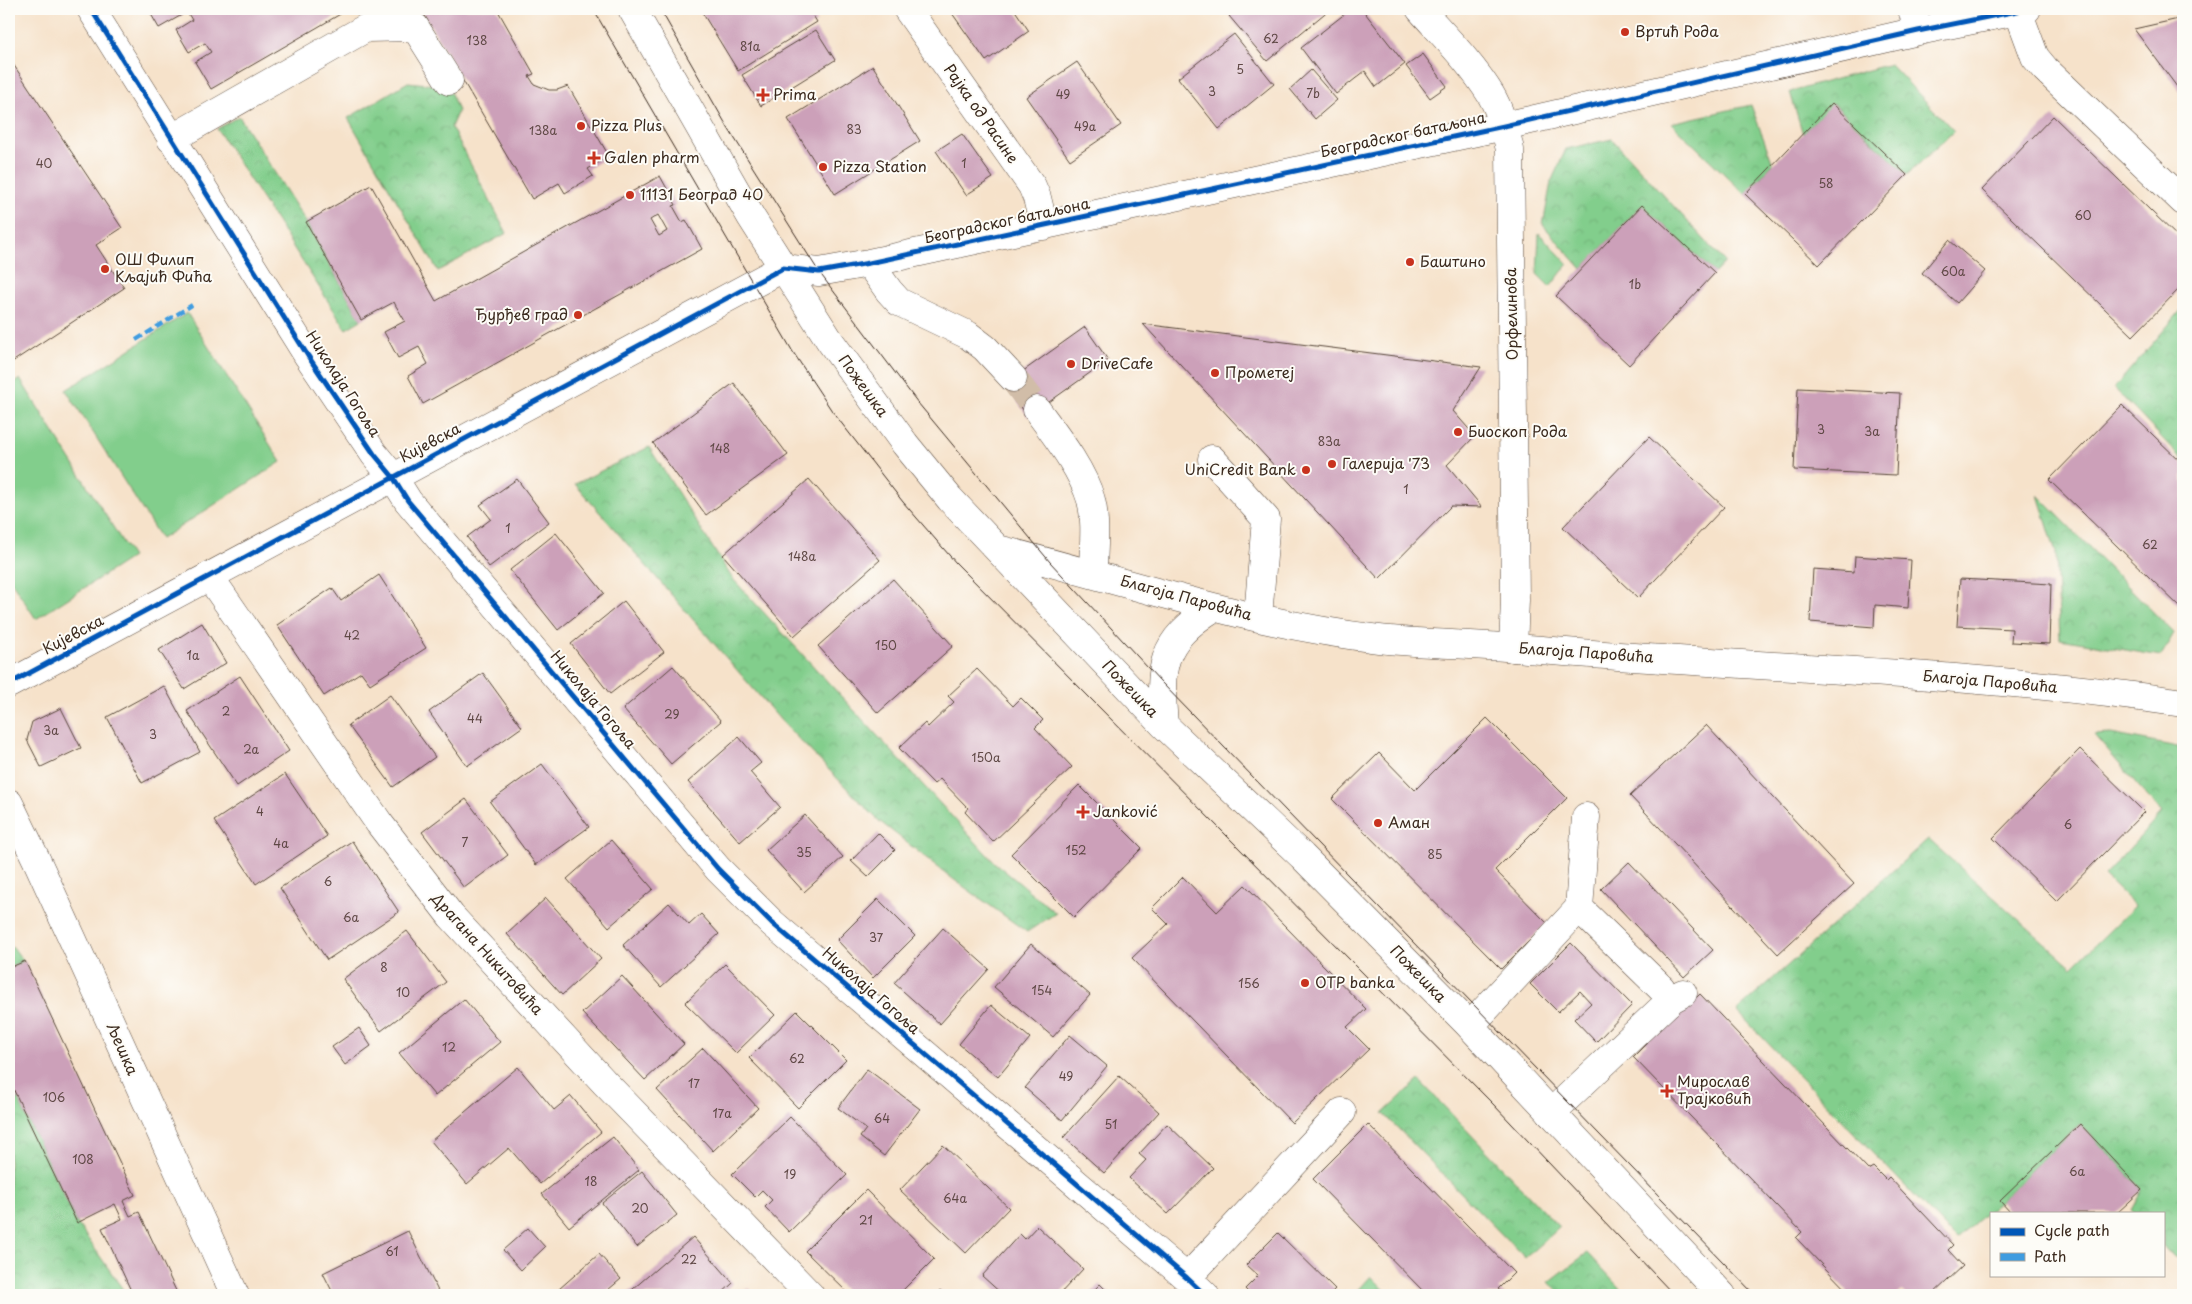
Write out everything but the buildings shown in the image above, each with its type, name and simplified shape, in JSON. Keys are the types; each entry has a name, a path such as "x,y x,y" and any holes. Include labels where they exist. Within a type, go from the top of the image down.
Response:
{"street":[{"name":"Николаја Гогоља","path":"91,9 314,364 408,501 718,869 772,923 1196,1286"},
{"name":"Пожешка","path":"632,9 720,164 783,268 849,369 905,444 950,499 1074,632 1164,724 1302,856 1470,1026 1722,1295"},
{"name":"Рајка од Расине","path":"907,9 1032,186 1044,226"},
{"name":"Орфелинова","path":"1420,9 1475,73 1491,96 1504,126 1510,150 1515,600 1513,648"},
{"path":"2022,10 2030,44 2036,57 2045,69 2183,201"},
{"name":"Београдског батаљона","path":"783,268 819,272 868,263 1504,126 1915,20 2022,10"},
{"path":"171,139 366,28 415,27 448,81"},
{"path":"868,263 889,291 900,302 968,335 984,348 1013,378"},
{"name":"Кијевска","path":"9,684 783,268"},
{"path":"1037,410 1082,479 1091,500 1094,520 1093,574"},
{"path":"1212,459 1266,519 1258,617"},
{"name":"Благоја Паровића","path":"998,549 1213,608 1311,629 1380,639 1577,654 1954,678 2102,691 2183,703"},
{"name":"Драгана Никитовића","path":"209,576 379,823 451,916 605,1083 810,1295"},
{"path":"1164,724 1161,682 1169,649 1188,624 1213,608"},
{"name":"Љешка","path":"9,803 235,1295"},
{"path":"1470,1026 1579,908 1586,817"},
{"path":"1552,1113 1672,999 1672,990 1579,908"},
{"path":"1196,1286 1342,1112"}],"green space":[{"path":"1890,64 1954,131 1907,175 1833,103 1803,134 1790,92"},
{"path":"408,82 448,86 458,111 451,127 507,233 438,271 348,118"},
{"path":"1751,105 1773,164 1745,194 1671,123"},
{"path":"239,116 306,222 361,320 346,329 217,129"},
{"path":"1612,139 1725,262 1715,273 1642,205 1582,269 1543,225 1551,182 1566,149"},
{"path":"1539,233 1568,264 1550,287 1537,274"},
{"path":"2183,308 2183,460 2114,388"},
{"path":"187,313 281,462 161,539 66,390"},
{"path":"20,379 132,557 36,619 9,578 9,386"},
{"path":"649,447 732,578 995,863 1056,913 1027,932 953,879 878,820 783,723 575,484"},
{"path":"2038,495 2174,633 2161,656 2060,639 2056,553"},
{"path":"2111,734 2183,748 2183,879 2178,884 2183,889 2183,1260 2174,1258 2164,1247 2164,1212 2133,1212 2131,1210 2142,1190 2080,1124 2000,1201 1956,1239 1737,1011 1928,839 2072,967 2135,906 2104,876 2162,813 2094,735"},
{"path":"13,947 23,961 9,968 9,948"},
{"path":"9,1080 77,1223 124,1291 108,1295 9,1295"},
{"path":"1419,1080 1559,1227 1525,1258 1383,1113"},
{"path":"1587,1253 1626,1295 1561,1295 1549,1282"},
{"path":"1371,1276 1390,1295 1354,1295"}],"tunnel":[{"path":"1013,378 1037,410"}],"tram line":[{"path":"593,9 793,352 832,411 903,502 956,563 1493,1104 1674,1295"},
{"path":"660,9 728,128 819,272 918,403 1050,562 1161,682 1755,1295"}],"marked path":[{"path":"136,340 192,305"}],"cycle path":[{"path":"91,9 308,356 408,501 718,869 772,923 1205,1295"},
{"path":"9,684 783,268 819,272 869,263 1504,126 1918,31 2027,9"}],"place":[{"name":"Вртић Рода","path":"1625,32"},
{"name":"Prima","path":"763,95"},
{"name":"Pizza Plus","path":"581,126"},
{"name":"Galen pharm","path":"594,158"},
{"name":"Pizza Station","path":"823,167"},
{"name":"11131 Београд 40","path":"630,195"},
{"name":"Баштино","path":"1410,262"},
{"name":"ОШ Филип Кљајић Фића","path":"105,269"},
{"name":"Ђурђев град","path":"578,315"},
{"name":"DriveCafe","path":"1071,364"},
{"name":"Прометеј","path":"1215,373"},
{"name":"Биоскоп Рода","path":"1458,432"},
{"name":"Галерија '73","path":"1332,464"},
{"name":"UniCredit Bank","path":"1306,470"},
{"name":"Janković","path":"1083,812"},
{"name":"Аман","path":"1378,823"},
{"name":"OTP banka","path":"1305,983"},
{"name":"Мирослав Трајковић","path":"1667,1091"}]}
